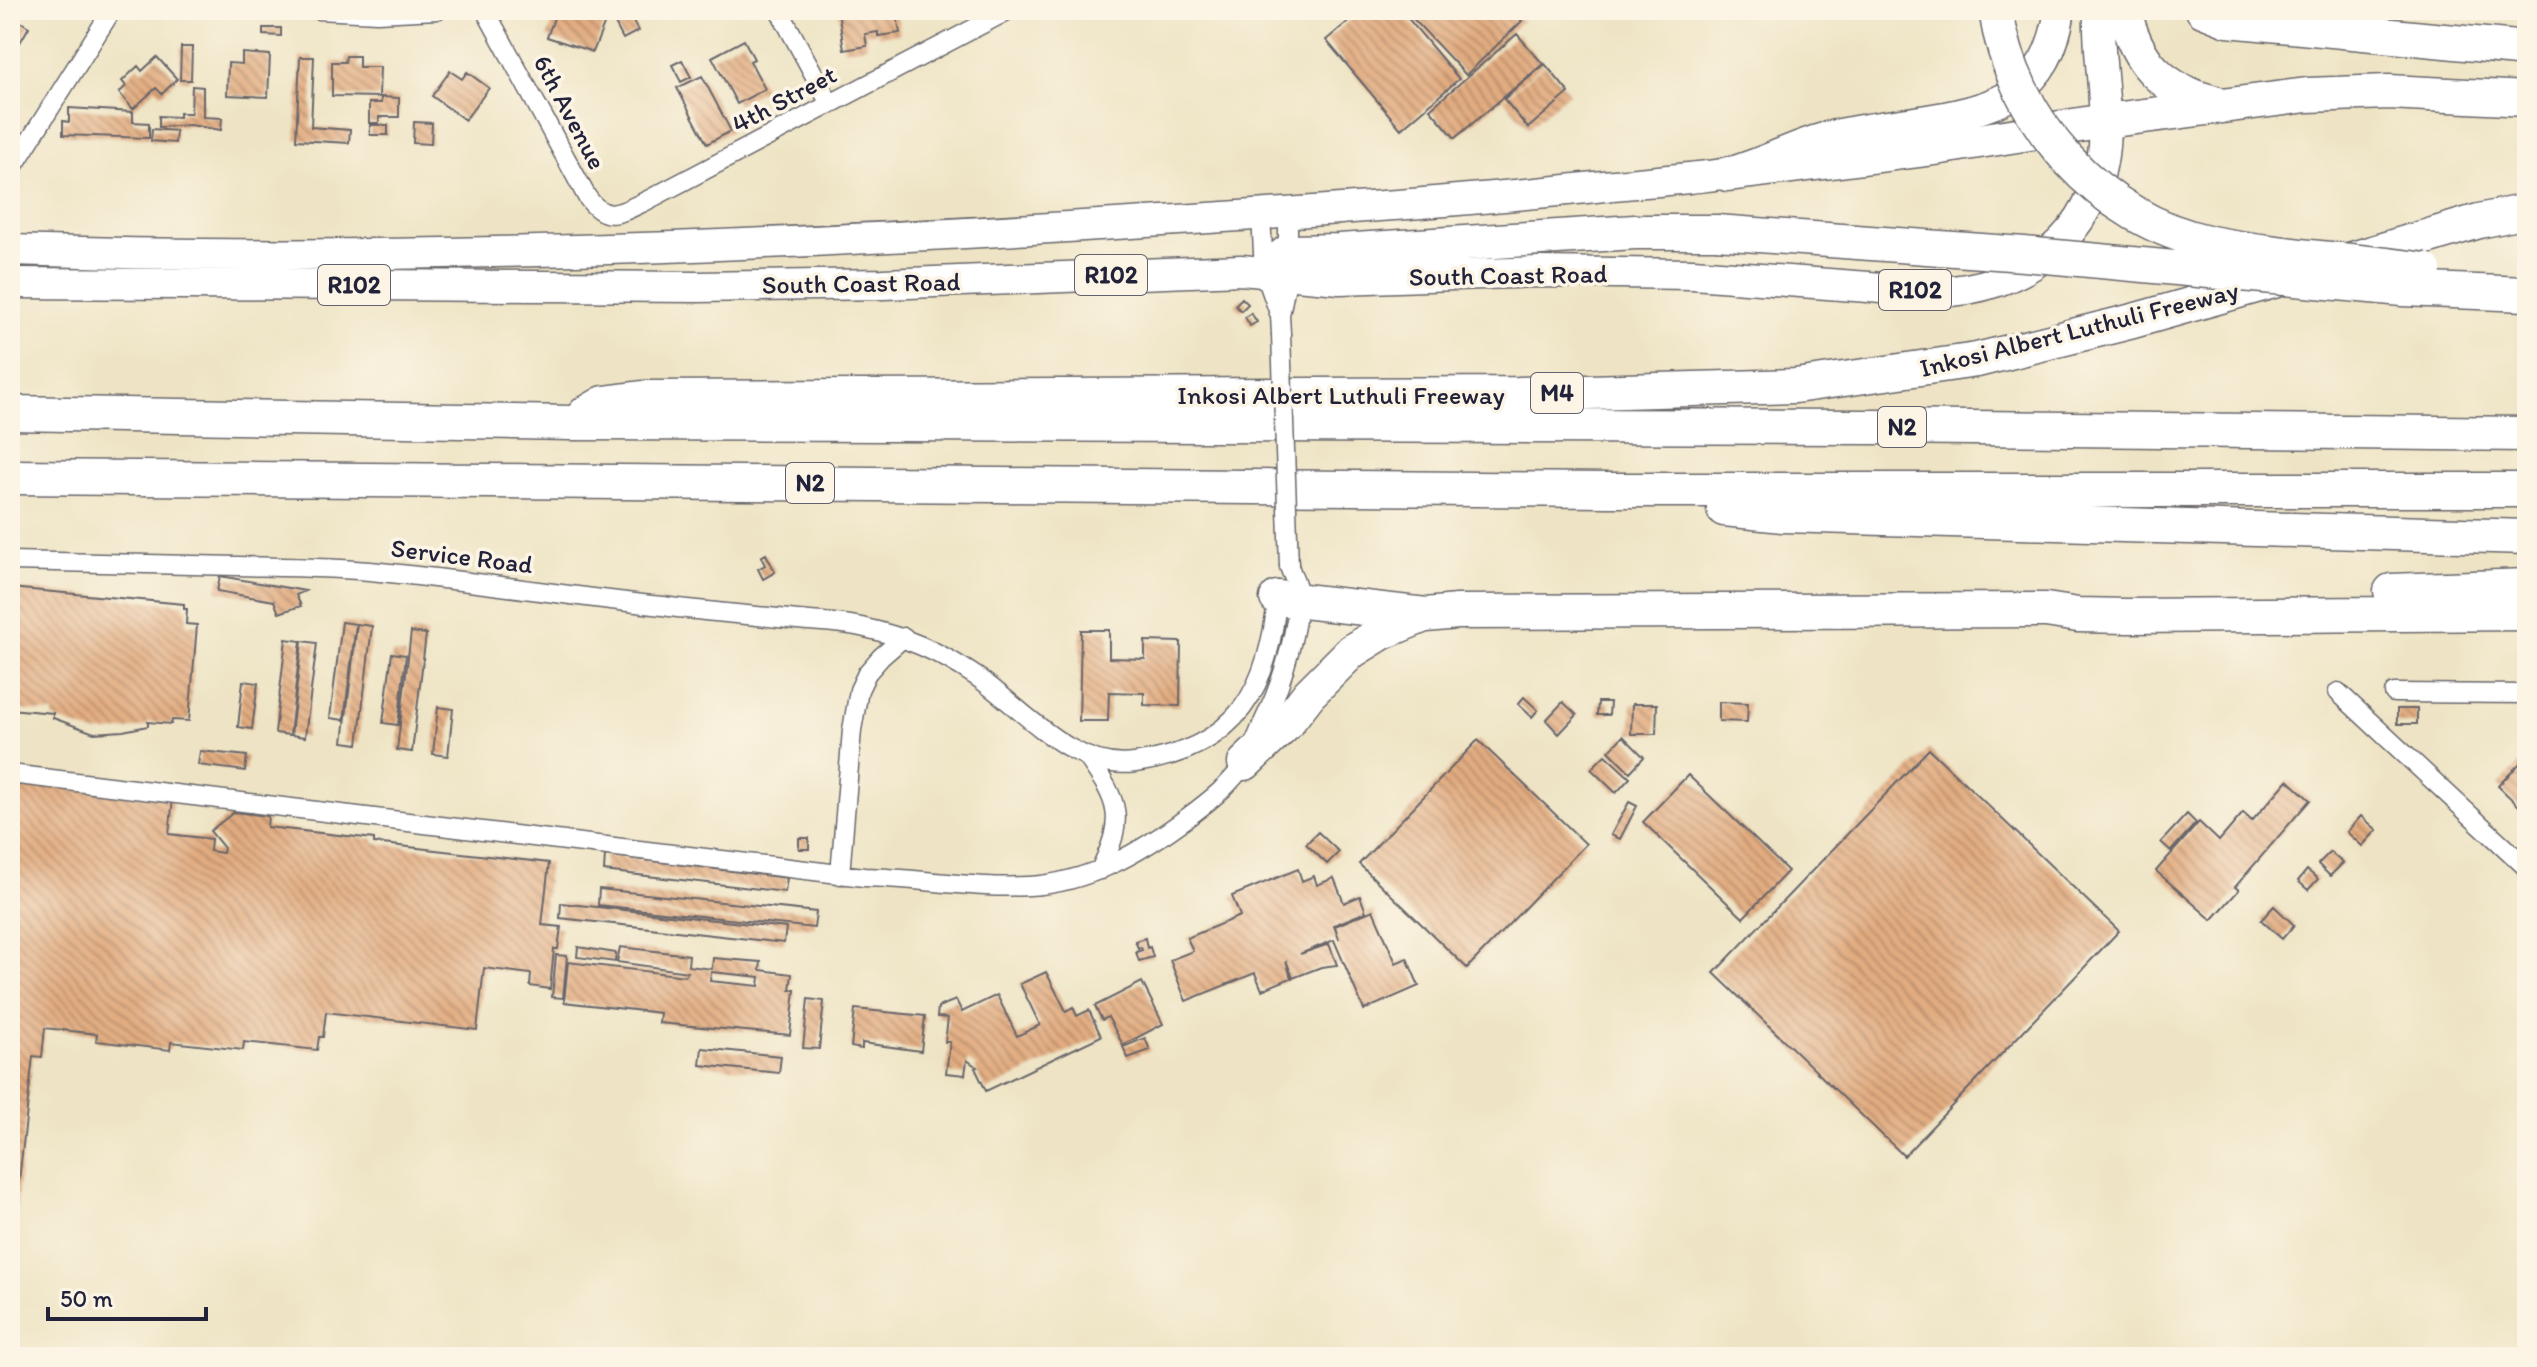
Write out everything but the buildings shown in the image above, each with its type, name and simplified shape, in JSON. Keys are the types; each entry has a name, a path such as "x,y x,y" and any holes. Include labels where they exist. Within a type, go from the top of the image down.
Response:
{"highway":[{"path":"1996,10 2016,83 2047,133 2092,183 2143,217 2168,230 2212,243 2388,264 2527,287"},
{"path":"2124,10 2129,33 2151,69 2185,94 2222,104"},
{"path":"2203,10 2228,20 2527,49"},
{"path":"2389,92 2443,79 2527,79"},
{"path":"1728,174 1935,148 2222,104 2307,95 2389,92 2527,99"},
{"name":"Inkosi Albert Luthuli Freeway","path":"571,423 604,403 642,398 1503,394 1795,386 1977,360 2133,321 2479,221 2527,211"},
{"path":"1280,266 1339,251 1564,235 1716,232 2024,254 2403,289 2527,294"},
{"name":"N2","path":"10,413 571,423 1876,427 2527,434"},
{"name":"N2","path":"10,477 1609,490 2527,490"},
{"path":"1609,490 1783,515 2527,537"},
{"path":"2046,610 2121,601 2527,586"},
{"path":"1287,599 1426,615 1457,612 2046,610 2078,615 2127,616 2527,613"},
{"path":"1245,763 1285,725 1309,694 1352,651 1381,633 1426,615"}],"main road":[{"name":"South Coast Road","path":"10,250 164,254 443,254 697,247 1036,231 1551,192 1728,174 1828,136 1967,111 2005,99 2043,66 2056,38 2060,10"},
{"name":"South Coast Road","path":"10,283 698,287 883,284 1280,266 1340,279 1539,272 1693,274 1936,292 1964,291 2024,272 2066,235 2088,207 2102,164 2105,121 2099,10"}],"street":[{"path":"10,172 112,10"},
{"path":"318,10 377,13 437,10"},
{"name":"6th Avenue","path":"485,10 587,197"},
{"path":"779,10 830,104"},
{"name":"4th Street","path":"587,197 597,211 621,212 1009,10"},
{"name":"Service Road","path":"10,774 840,875 1005,887 1080,878 1118,863 1161,838 1203,806 1245,763 1281,682 1292,637 1287,599 1278,588 1289,566 1280,266 1275,214"},
{"name":"Service Road","path":"1275,214 1280,266"},
{"name":"Service Road","path":"10,561 378,571 666,607 855,626 922,644 977,677 1052,735 1088,758 1121,764 1164,757 1198,745 1239,713 1263,673 1274,628 1287,599"},
{"path":"840,875 852,730 859,690 867,673 904,637"},
{"path":"2338,692 2527,868"},
{"path":"2394,693 2527,694"},
{"name":"Service Road","path":"1088,758 1111,795 1116,811 1112,841 1100,870"}]}
